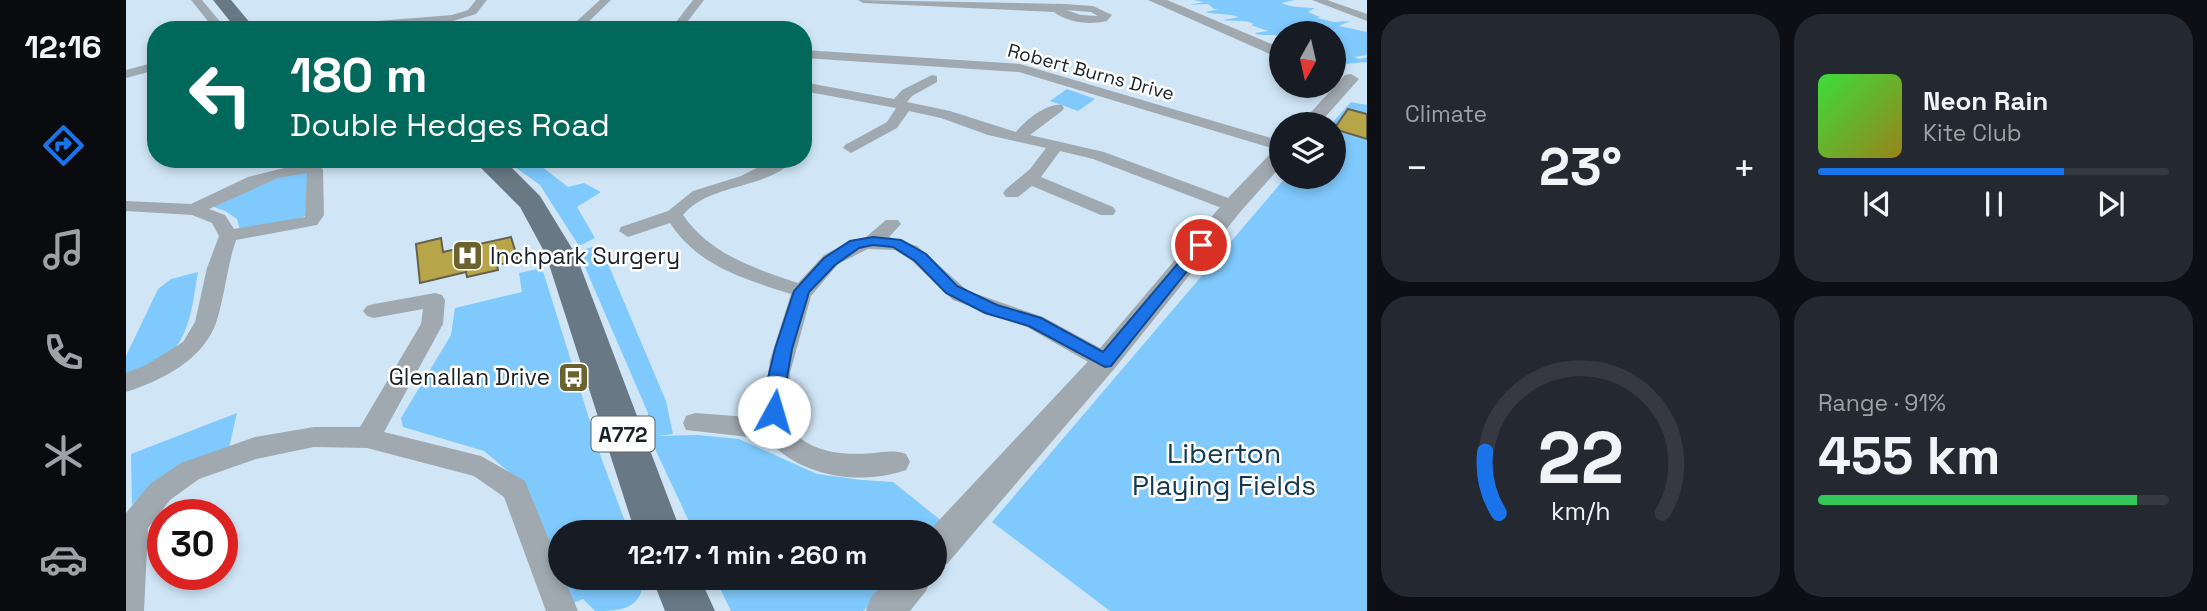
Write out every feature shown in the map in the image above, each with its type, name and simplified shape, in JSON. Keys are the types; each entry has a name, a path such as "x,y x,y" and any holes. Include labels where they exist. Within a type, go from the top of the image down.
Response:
{"main road":[{"path":"222,0 240,21"},
{"name":"A772","path":"496,168 513,181 530,201 546,223 561,255 654,520"}],"street":[{"path":"196,0 213,21"},
{"path":"418,21 453,18 472,12 482,0"},
{"path":"582,21 606,0"},
{"path":"683,21 699,0"},
{"path":"863,0 1007,3 1059,9"},
{"path":"1155,0 1269,49"},
{"path":"1317,0 1367,18"},
{"name":"Robert Burns Drive","path":"812,55 1020,68 1269,142"},
{"path":"126,74 147,68"},
{"path":"851,148 892,125 907,93 932,79"},
{"path":"1320,112 1350,79"},
{"path":"812,89 945,114 1020,139 1098,155 1233,206"},
{"path":"1020,139 1026,129 1057,108"},
{"path":"1012,193 1031,179 1049,160 1054,147"},
{"path":"947,537 1105,361 1233,206 1269,167"},
{"path":"194,210 218,196 296,168"},
{"path":"228,236 311,221 315,215 315,170 311,168"},
{"path":"628,230 674,215 685,201 709,189 745,180 769,168"},
{"path":"1031,179 1107,211"},
{"path":"126,206 194,210 219,219 228,236 216,268 206,321 191,348 155,371 126,383"},
{"path":"674,215 690,237 714,256 744,271 802,291"},
{"path":"873,241 892,224"},
{"path":"897,462 863,466 826,463 794,450 774,429 773,395 783,349 802,291 830,262 855,244 873,241 896,243 921,257 952,289 991,309 1035,322 1105,361"},
{"path":"367,438 432,324 435,300 374,312"},
{"path":"695,423 774,429"},
{"path":"128,602 134,524 160,492 190,471 255,448 314,437 367,438 481,467 515,489 562,611"},
{"path":"885,611 903,590"}],"green space":[{"path":"1193,0 1295,0 1281,3 1315,8 1308,12 1320,17 1317,18 1330,21 1269,21 1269,35 1257,34 1254,33 1268,31 1251,25 1254,24 1250,22 1223,20 1239,17 1205,12 1220,9 1214,9 1208,4 1189,5 1204,2"},
{"path":"1346,28 1367,32 1367,55 1354,57 1367,57 1367,62 1346,64"},
{"path":"1067,89 1095,99 1078,111 1050,101"},
{"name":"Liberton Playing Fields","path":"1351,102 1367,105 1367,611 1110,611 992,522 1276,189 1346,189 1346,112 1342,112"},
{"path":"516,168 544,168 568,187 584,183 601,192 577,207 595,238 579,246 540,185"},
{"path":"287,172 308,173 305,216 291,223 240,230 237,219 211,206"},
{"path":"600,245 666,401 673,434 657,436 698,435 739,439 817,474 893,482 940,520 688,520 649,436 648,413 578,251"},
{"path":"542,268 602,460 624,520 548,520 548,544 528,488 484,451 403,427 401,418 451,335 455,308 522,292 519,273"},
{"path":"198,272 190,316 180,341 164,356 126,376 126,356 158,289 171,279"},
{"path":"237,413 229,448 152,484 132,505 131,454"},
{"path":"565,590 642,590 634,603 621,609 595,611 583,599 571,604"},
{"path":"721,590 888,590 863,611 731,611"}],"building":[{"path":"1348,109 1367,114 1367,139 1346,133"},
{"name":"Inchpark Surgery","path":"511,237 518,260 497,265 498,270 467,277 466,272 420,283 416,244 441,238 443,252"}],"place":[{"name":"Inchpark Surgery","path":"467,256"},
{"name":"Glenallan Drive","path":"573,377"}],"route":[{"path":"774,412 773,395 783,349 802,291 830,262 855,244 873,241 896,243 921,257 952,289 991,309 1035,322 1105,361 1201,245"}]}
